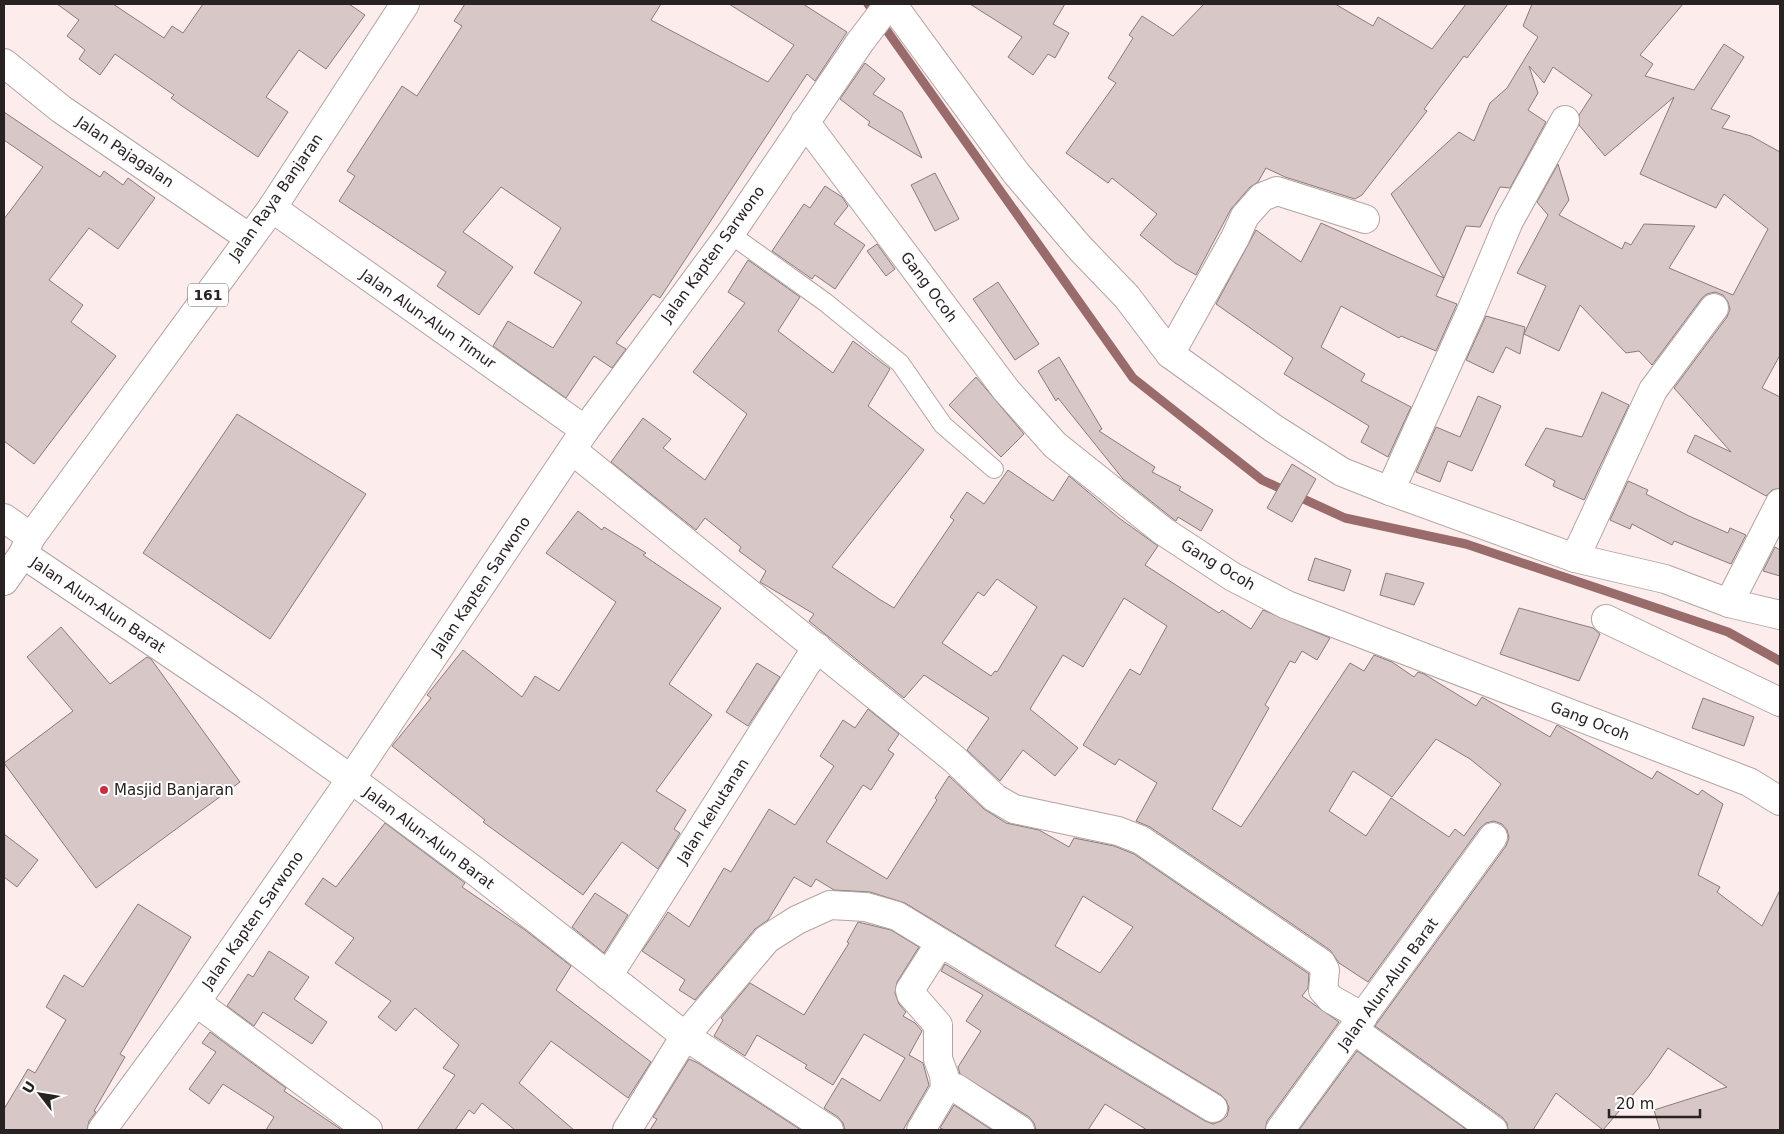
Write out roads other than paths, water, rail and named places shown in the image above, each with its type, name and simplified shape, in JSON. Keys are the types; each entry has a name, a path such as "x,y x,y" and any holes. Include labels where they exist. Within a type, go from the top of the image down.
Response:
{"street":[{"name":"Jalan Raya Banjaran","path":"4,581 27,545 248,237 272,208 405,4"},
{"name":"Jalan Kapten Sarwono","path":"102,1130 196,1002 351,779 579,440 730,234 860,42 887,8"},
{"path":"887,8 1016,173 1080,247 1127,297 1170,354 1272,428 1342,472 1390,492 1575,558 1665,579 1729,603 1780,615"},
{"name":"Jalan Pajagalan","path":"4,63 61,108 248,237"},
{"path":"1390,492 1469,316 1508,221 1565,120"},
{"name":"Gang Ocoh","path":"805,122 1006,390 1055,445 1163,532 1233,577 1286,605 1749,782 1780,801"},
{"path":"1170,354 1235,238 1245,216 1262,197 1277,191 1365,219"},
{"name":"Jalan Alun-Alun Timur","path":"272,208 579,440"},
{"path":"1575,558 1652,390 1714,308"},
{"path":"579,440 769,608 954,759 995,798 1014,809 1118,831 1141,840 1321,963 1325,970 1323,990 1331,999 1359,1024 1493,1130"},
{"path":"1729,603 1780,502"},
{"name":"Jalan Alun-Alun Barat","path":"4,518 27,545 475,871 685,1036 829,1130"},
{"path":"1606,619 1780,702"},
{"name":"Jalan kehutanan","path":"608,976 817,646"},
{"name":"Jalan Alun-Alun Barat","path":"1280,1130 1359,1024 1493,837"},
{"path":"627,1130 685,1036 767,939 797,920 830,905 866,907 897,916 1213,1108"},
{"path":"921,1130 945,1089 944,1075 938,1059 938,1025 911,994 910,990 940,943"},
{"path":"196,1002 368,1130"},
{"path":"945,1089 956,1088 1020,1130"}],"lane":[{"path":"730,234 825,302 900,363 943,425 994,469"}],"waterway":[{"path":"868,4 1133,378 1262,480 1345,518 1466,544 1728,632 1780,661"}],"place":[{"name":"Masjid Banjaran","path":"104,790"}]}
